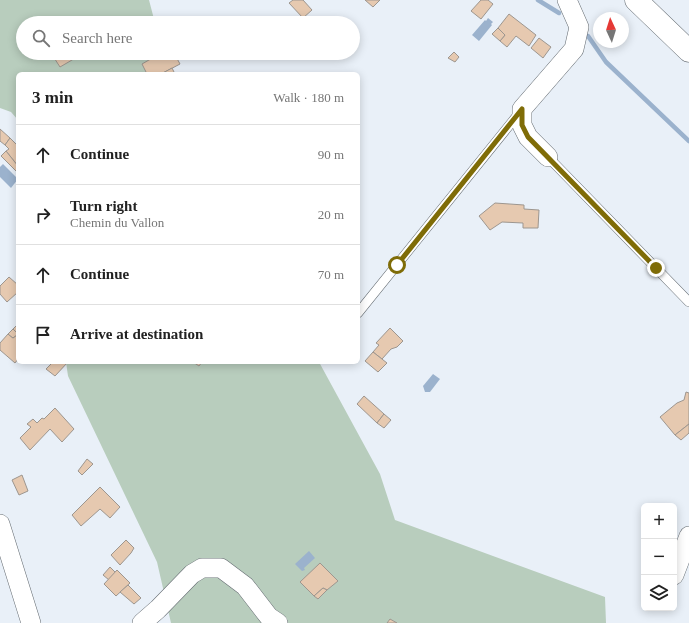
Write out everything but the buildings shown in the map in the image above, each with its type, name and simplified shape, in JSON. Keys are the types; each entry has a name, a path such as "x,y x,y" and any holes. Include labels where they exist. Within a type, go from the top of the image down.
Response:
{"highway":[{"path":"636,0 689,51"}],"street":[{"path":"548,157 528,137 522,125 522,109 574,49 578,27 568,0"},
{"path":"0,524 31,623"},
{"path":"677,567 689,536"},
{"path":"142,623 192,574 202,568 221,568 245,586 269,617 278,623"}],"lane":[{"path":"360,311 522,109"},
{"path":"548,157 689,302"}],"green space":[{"path":"0,0 149,0 153,16 16,16 16,60 165,60 168,72 16,72 16,118 11,112 0,108"},
{"path":"66,364 320,364 380,474 395,520 605,597 606,623 171,623 157,562 68,376"}],"water":[{"path":"488,18 493,22 491,24 492,25 479,41 472,35"},
{"path":"3,164 16,177 16,182 11,188 0,177 0,167"},
{"path":"433,374 440,379 430,392 425,392 423,386"},
{"path":"309,551 315,558 304,568 305,570 302,571 295,564"}],"waterway":[{"path":"538,0 559,13"},
{"path":"588,36 606,62 689,141"}],"route":[{"path":"397,265 522,109 522,125 528,137 656,268"}]}
